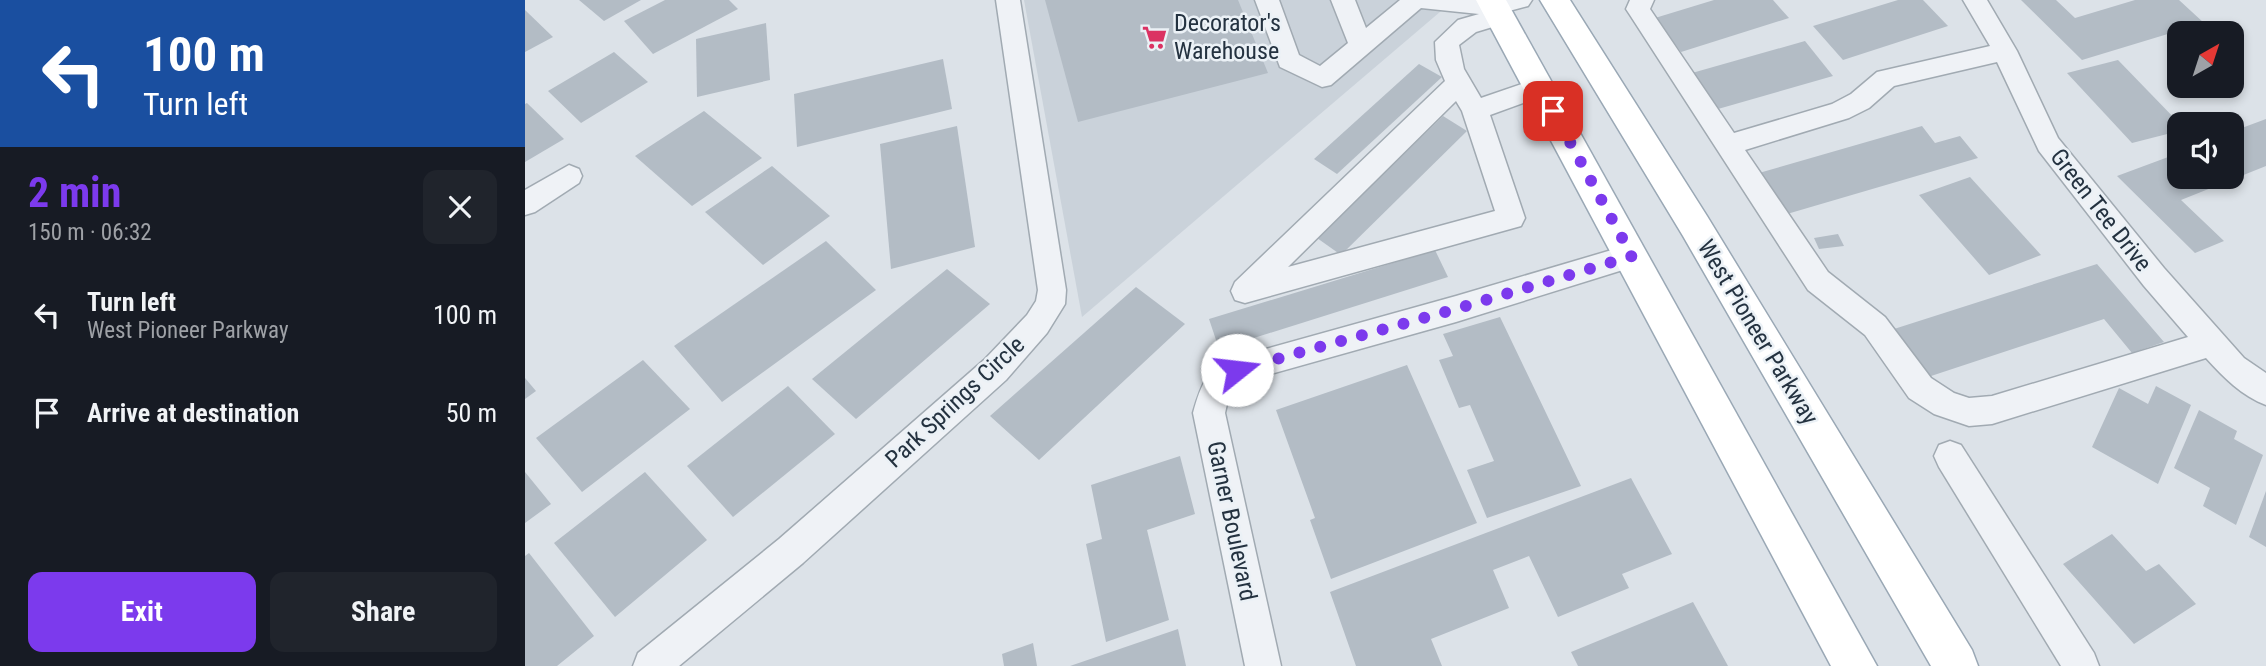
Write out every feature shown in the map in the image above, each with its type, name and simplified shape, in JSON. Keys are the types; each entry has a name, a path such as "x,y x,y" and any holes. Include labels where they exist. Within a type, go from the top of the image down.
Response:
{"main road":[{"name":"West Pioneer Parkway","path":"1555,0 1702,237 1957,666"},
{"path":"1502,6 1539,88 1855,666"}],"street":[{"name":"Park Springs Circle","path":"651,666 791,551 995,370 1037,324 1050,304 1052,290 1008,0"},
{"path":"1267,0 1289,61 1322,78 1418,0 1502,6"},
{"path":"1343,0 1361,45"},
{"path":"1642,0 1637,9 1818,281 1875,326 1920,388 1945,404 1969,412 1992,410 2212,343"},
{"name":"Green Tee Drive","path":"1975,0 2005,51 2048,144 2154,277 2233,367 2266,391"},
{"path":"1459,83 1245,291 1511,218 1475,110 1446,55 1447,42 1467,26 1502,6"},
{"path":"1727,145 1840,111 1860,101 1887,79 2005,51"},
{"path":"1475,110 1539,88"},
{"path":"525,204 569,176"},
{"name":"Garner Boulevard","path":"1263,666 1209,413 1215,388 1237,370 1456,309 1632,256"},
{"path":"1950,456 2081,666"}],"shaded area":[{"path":"1024,0 1454,0 1082,317"}],"building":[{"path":"579,0 641,0 604,21"},
{"path":"665,0 729,0 738,9 653,54 624,21"},
{"name":"Decorator's Warehouse","path":"1045,0 1238,0 1268,73 1078,122"},
{"path":"1714,0 1773,0 1789,18 1681,52 1655,18"},
{"path":"1898,0 1923,0 1948,26 1843,60 1813,26"},
{"path":"2021,0 2056,0 2075,18 2135,0 2179,0 2202,21 2167,21 2167,34 2082,60"},
{"path":"525,10 553,37 525,52"},
{"path":"766,23 770,80 697,97 696,39"},
{"path":"1805,41 1833,76 1718,109 1692,73"},
{"path":"614,52 648,82 581,123 548,91"},
{"path":"943,59 952,109 797,147 794,94"},
{"path":"2118,60 2168,112 2167,134 2132,143 2067,73"},
{"path":"1419,64 1442,77 1337,174 1314,159"},
{"path":"525,104 564,139 525,162"},
{"path":"704,111 762,158 692,206 635,156"},
{"path":"1443,116 1467,131 1341,255 1317,238"},
{"path":"2266,119 2266,166 2244,175 2244,127"},
{"path":"957,126 975,247 891,269 880,144"},
{"path":"1922,126 1935,143 1960,136 1978,158 1787,214 1759,173"},
{"path":"2167,157 2167,189 2208,189 2181,200 2224,241 2195,253 2117,176"},
{"path":"772,166 830,216 763,265 705,212"},
{"path":"1970,177 2041,255 1989,275 1919,195"},
{"path":"1838,234 1844,246 1819,249 1814,238"},
{"path":"826,241 876,290 722,402 674,346"},
{"path":"1435,250 1448,277 1219,349 1209,319"},
{"path":"2097,264 2164,342 2132,353 2104,319 1928,377 1894,329"},
{"path":"947,269 990,304 856,419 812,379"},
{"path":"1136,287 1185,324 1039,460 990,416"},
{"path":"1500,317 1581,486 1487,518 1467,470 1494,461 1470,405 1459,408 1439,360 1453,356 1443,334"},
{"path":"643,360 690,409 582,492 536,438"},
{"path":"1407,365 1477,523 1331,579 1310,520 1315,518 1276,410"},
{"path":"525,378 536,391 525,399"},
{"path":"788,386 835,434 733,517 687,466"},
{"path":"2156,386 2191,405 2158,484 2092,447 2119,388 2148,404"},
{"path":"2199,410 2237,431 2234,439 2263,455 2236,525 2203,506 2210,488 2174,468"},
{"path":"1180,456 1195,514 1147,530 1169,620 1106,642 1086,544 1102,539 1091,485"},
{"path":"525,472 551,504 525,523"},
{"path":"645,472 707,540 615,617 554,543"},
{"path":"1631,478 1672,554 1622,574 1629,588 1558,617 1529,556 1493,570 1509,608 1431,639 1442,666 1356,666 1330,592"},
{"path":"2266,491 2266,547 2249,537"},
{"path":"2112,534 2146,571 2159,564 2196,604 2134,644 2063,564"},
{"path":"529,553 594,636 557,666 525,666 525,556"},
{"path":"1693,602 1728,666 1578,666 1571,652"},
{"path":"1178,629 1186,666 1070,666"},
{"path":"1033,643 1037,666 1004,666 1002,654"}],"place":[{"name":"Decorator's Warehouse","path":"1154,37"}],"route":[{"path":"1237,370 1456,309 1632,256 1553,111"}]}
